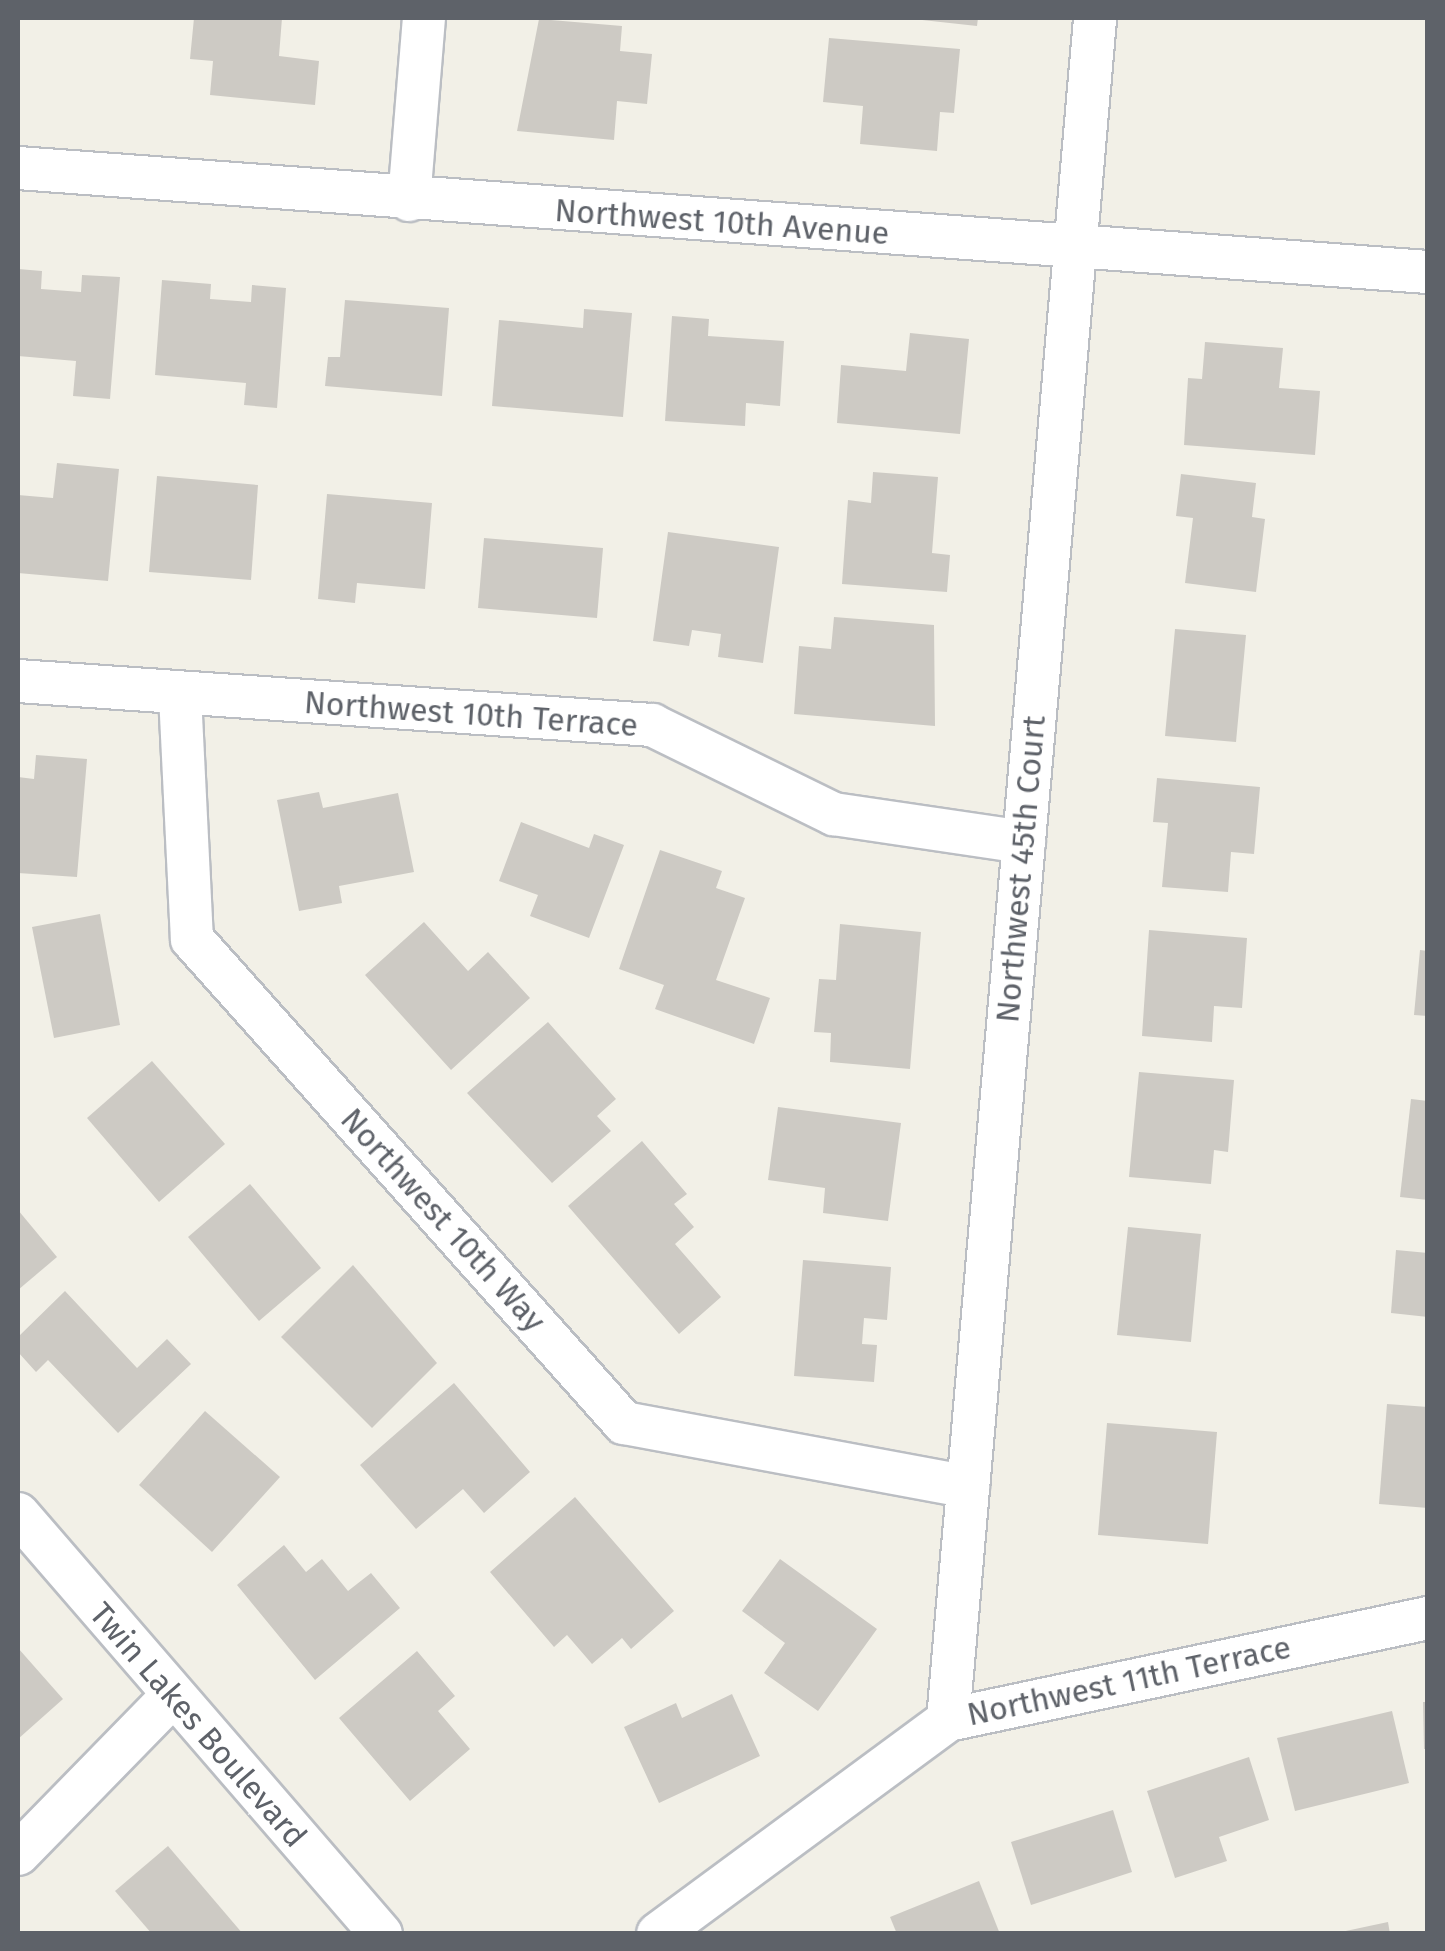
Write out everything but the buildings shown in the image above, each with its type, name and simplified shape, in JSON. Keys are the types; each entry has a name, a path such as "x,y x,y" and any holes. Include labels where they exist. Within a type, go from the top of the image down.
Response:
{"street":[{"path":"409,200 424,18"},
{"name":"Northwest 45th Court","path":"948,1720 1095,18"},
{"name":"Northwest 10th Avenue","path":"18,168 409,200 1428,272"},
{"name":"Northwest 10th Terrace","path":"18,681 180,695 652,724 834,814 1024,842"},
{"name":"Northwest 10th Way","path":"180,695 192,939 624,1424 968,1488"},
{"name":"Twin Lakes Boulevard","path":"18,1514 170,1698 380,1934"},
{"name":"Northwest 11th Terrace","path":"658,1934 948,1720 1428,1618"},
{"path":"18,1854 170,1698"}]}
